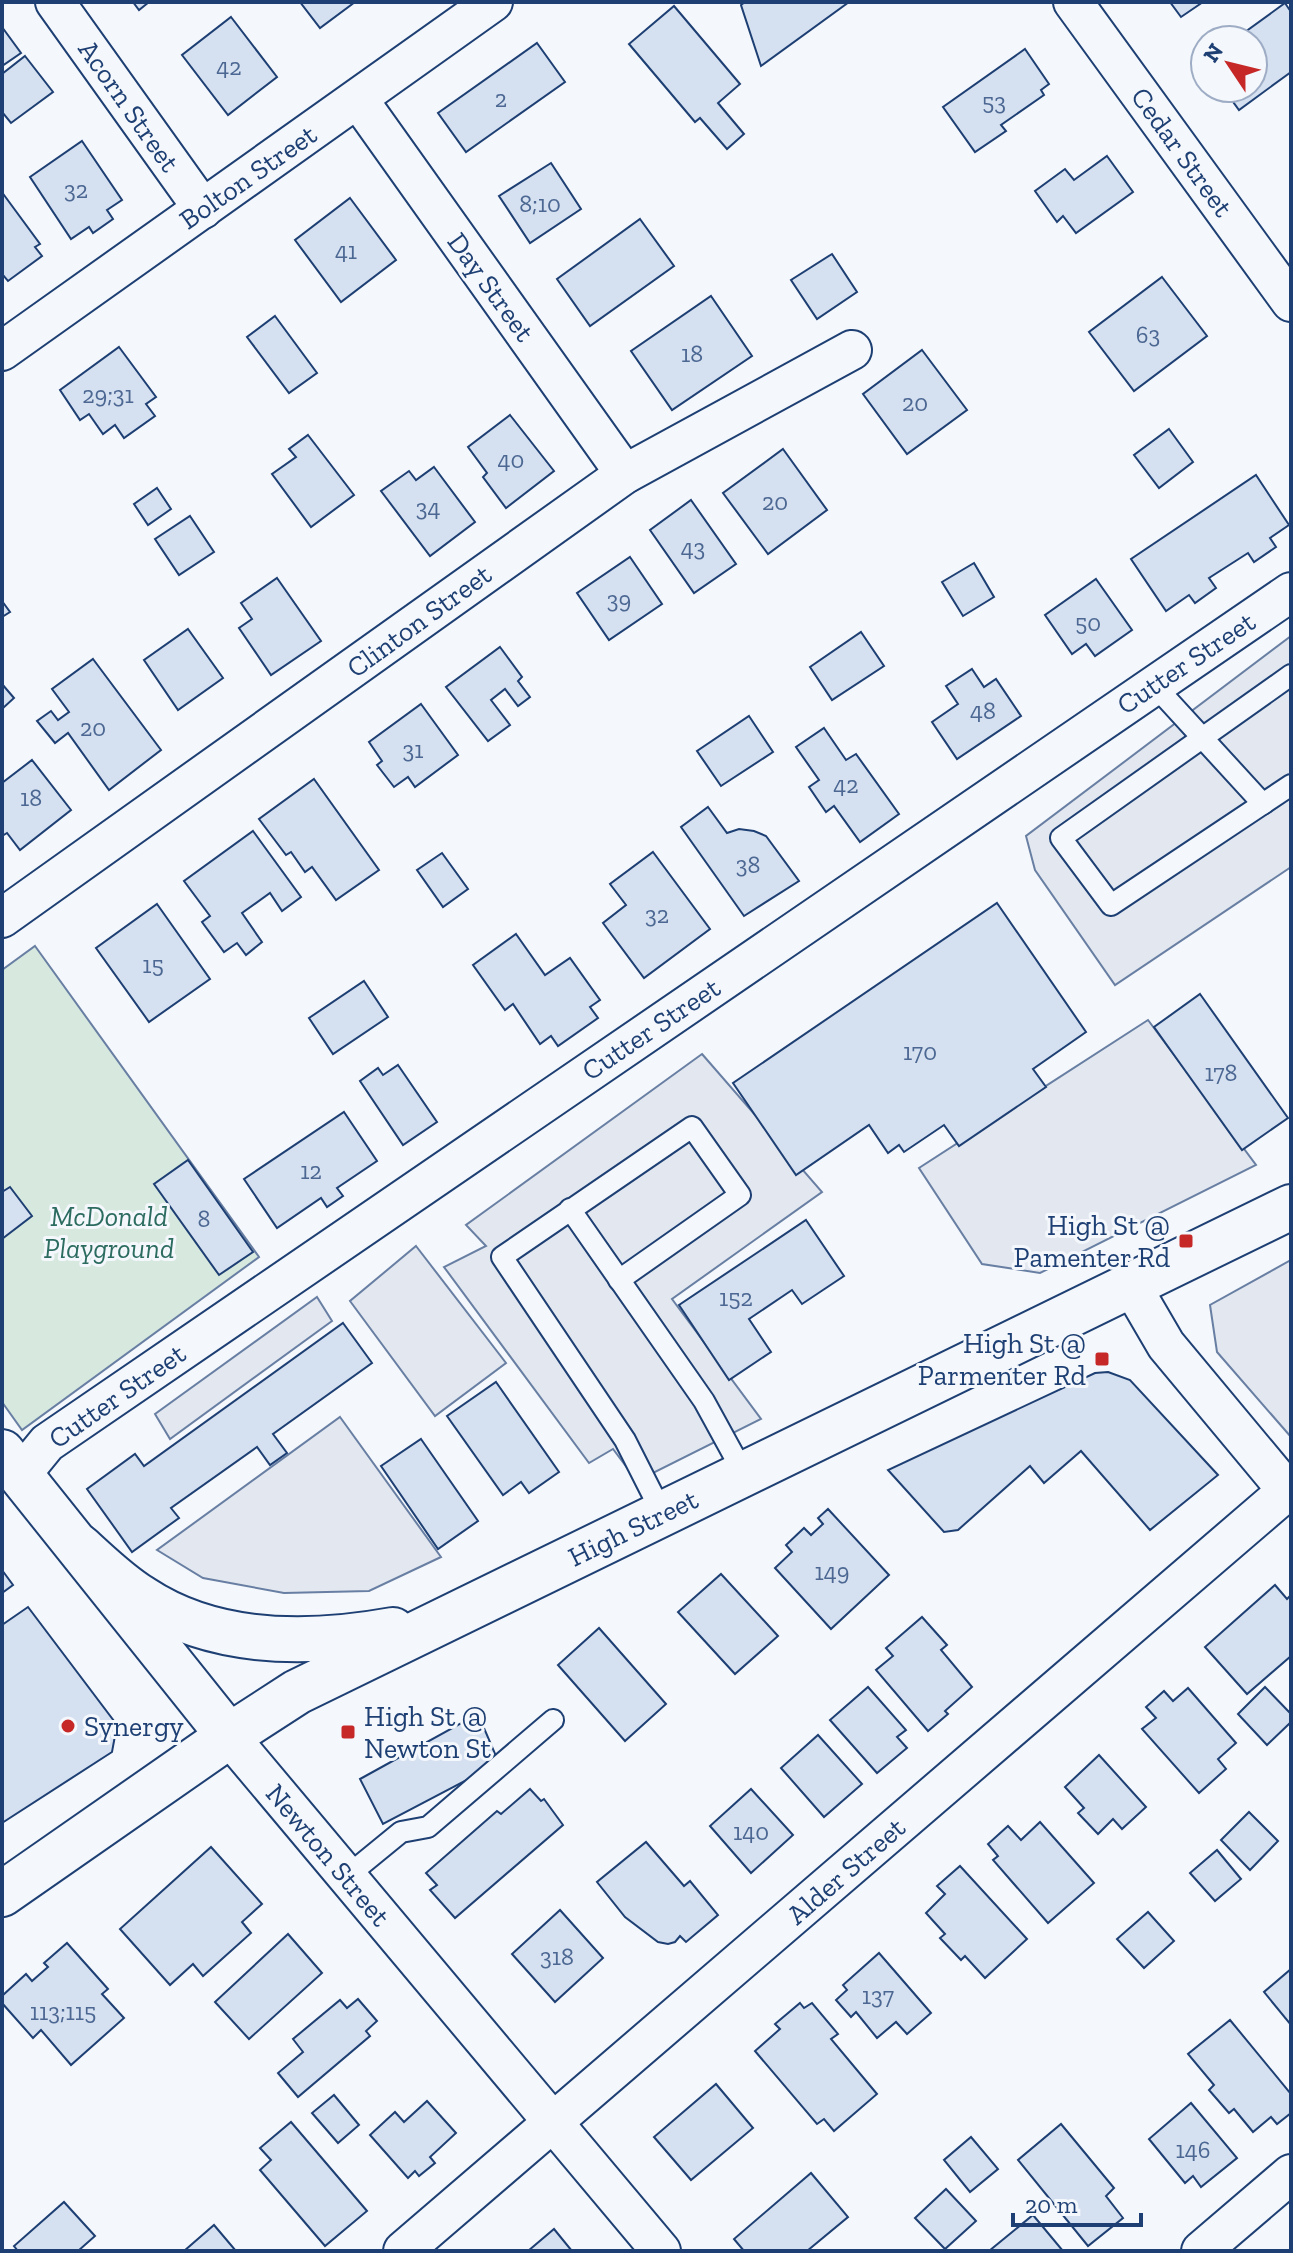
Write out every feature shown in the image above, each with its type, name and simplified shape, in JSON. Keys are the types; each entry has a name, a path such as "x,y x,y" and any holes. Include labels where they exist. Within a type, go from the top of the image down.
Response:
{"main road":[{"name":"High Street","path":"2,1894 297,1692 1291,1207"},
{"name":"Newton Street","path":"11,1464 229,1736"},
{"path":"80,1547 143,1600 169,1613 225,1632 289,1640 319,1640 360,1636 450,1617"}],"street":[{"name":"Acorn Street","path":"55,2 203,209"},
{"name":"Bolton Street","path":"2,351 493,2"},
{"name":"Cedar Street","path":"1073,2 1291,302"},
{"name":"Day Street","path":"358,99 625,474"},
{"name":"Clinton Street","path":"2,918 625,474 852,350"},
{"name":"Cutter Street","path":"11,1464 47,1443 1291,592"},
{"path":"1131,1285 1166,1345 1289,1493"},
{"name":"Alder Street","path":"403,2251 1289,1493"},
{"name":"Newton Street","path":"229,1736 661,2251"},
{"path":"1201,2251 1291,2174"}],"lane":[{"path":"1291,675 1061,838 1111,905 1291,785"},
{"path":"1154,685 1263,804"},
{"path":"619,1280 740,1195 692,1127 502,1257 625,1440 662,1513"},
{"path":"570,1209 704,1401 744,1474"},
{"path":"346,1877 401,1832 428,1827 553,1720"}],"green space":[{"name":"McDonald Playground","path":"35,946 259,1257 22,1430 2,1402 2,970"}],"shaded area":[{"path":"1291,636 1291,867 1115,985 1035,870 1026,836"},
{"path":"1148,1020 1256,1165 1040,1273 982,1264 919,1168"},
{"path":"702,1054 822,1192 672,1299 761,1419 637,1481 613,1449 589,1463 444,1267 486,1246 466,1225"},
{"path":"416,1246 506,1363 435,1416 350,1301"},
{"path":"1291,1260 1291,1437 1217,1352 1210,1305"},
{"path":"317,1297 332,1321 170,1439 155,1414"},
{"path":"340,1417 441,1557 369,1591 284,1593 203,1578 157,1550"}],"building":[{"path":"133,2 149,2 139,10"},
{"path":"300,2 355,2 320,28"},
{"path":"745,2 849,2 761,66 741,5"},
{"path":"1170,2 1203,2 1181,17"},
{"path":"1285,3 1291,12 1291,72 1269,88 1269,24 1256,24"},
{"path":"674,6 740,84 718,103 744,134 727,149 700,118 695,122 629,44"},
{"path":"231,17 277,77 228,115 182,55"},
{"path":"2,27 21,53 2,66"},
{"path":"537,43 565,82 466,152 438,113"},
{"path":"1025,49 1049,84 1041,90 1044,95 1001,125 1006,131 975,152 943,107"},
{"path":"25,56 53,92 11,123 2,112 2,74"},
{"path":"82,141 122,200 107,210 113,219 93,233 89,227 71,239 30,177"},
{"path":"1107,156 1133,192 1076,233 1063,216 1057,222 1035,191 1065,169 1074,180"},
{"path":"551,163 581,209 530,243 499,196"},
{"path":"4,195 40,244 35,247 42,256 8,281 2,274"},
{"path":"350,198 396,260 341,302 295,240"},
{"path":"640,219 674,266 590,326 557,279"},
{"path":"832,254 857,292 817,319 791,280"},
{"path":"1162,277 1207,336 1134,391 1089,332"},
{"path":"711,296 752,356 672,410 631,351"},
{"path":"275,316 317,373 289,393 247,337"},
{"path":"119,347 156,397 146,404 155,416 124,438 115,425 103,434 89,414 80,420 60,390"},
{"path":"922,350 967,410 907,454 863,394"},
{"path":"510,415 554,471 506,508 483,477 487,473 468,447"},
{"path":"1169,429 1193,462 1159,488 1134,455"},
{"path":"308,435 354,495 311,527 272,474 296,457 289,449"},
{"path":"783,449 827,510 768,554 723,493"},
{"path":"434,467 475,522 430,556 381,491 409,471 416,480"},
{"path":"1256,475 1289,525 1270,538 1276,547 1254,562 1248,553 1209,578 1216,588 1195,603 1189,595 1166,611 1131,559"},
{"path":"157,488 171,509 148,525 134,504"},
{"path":"691,500 736,564 694,593 650,530"},
{"path":"190,516 214,552 179,575 155,539"},
{"path":"630,557 662,604 609,640 577,593"},
{"path":"974,563 994,597 963,616 942,582"},
{"path":"277,578 321,641 271,675 239,628 252,619 241,603"},
{"path":"1096,579 1132,630 1095,656 1086,644 1072,654 1045,615"},
{"path":"2,601 10,612 2,617"},
{"path":"188,629 223,678 178,710 144,660"},
{"path":"861,632 884,666 832,700 810,667"},
{"path":"500,647 522,677 518,681 530,697 518,706 505,689 491,700 510,725 488,741 446,687"},
{"path":"93,659 161,750 109,790 68,733 55,743 37,721 51,711 58,720 69,712 52,689"},
{"path":"972,669 984,687 996,679 1021,716 957,759 932,722 958,704 946,686"},
{"path":"2,684 14,698 2,709"},
{"path":"421,704 458,755 415,787 408,777 394,787 377,765 382,761 369,742"},
{"path":"749,716 773,752 721,786 697,751"},
{"path":"824,728 846,760 856,754 899,814 860,842 834,806 826,812 809,787 819,780 796,747"},
{"path":"32,760 71,810 20,850 7,833 2,836 2,783"},
{"path":"314,779 379,870 336,900 312,867 305,872 291,852 286,855 259,819"},
{"path":"708,807 727,833 739,829 766,836 799,881 744,916 681,827"},
{"path":"253,831 301,897 282,911 270,893 242,913 262,942 246,955 237,943 224,952 202,922 210,916 184,881"},
{"path":"653,852 710,929 644,978 603,923 626,905 610,884"},
{"path":"442,853 468,889 443,907 417,870"},
{"path":"997,903 1086,1032 1033,1069 1046,1087 959,1146 944,1125 904,1152 899,1145 888,1153 869,1125 796,1175 733,1083"},
{"path":"157,904 210,979 149,1022 96,948"},
{"path":"516,934 545,975 570,958 600,1000 590,1007 598,1018 558,1046 551,1036 540,1044 513,1004 505,1010 473,965"},
{"path":"364,981 388,1017 333,1054 309,1018"},
{"path":"1200,994 1288,1118 1242,1150 1154,1027"},
{"path":"398,1065 437,1122 403,1145 360,1081 378,1068 383,1075"},
{"path":"344,1112 377,1161 337,1188 343,1196 327,1207 321,1198 277,1228 244,1179"},
{"path":"188,1160 253,1252 219,1275 154,1184"},
{"path":"10,1187 32,1216 2,1239 2,1192"},
{"path":"806,1220 844,1276 802,1304 792,1290 749,1319 771,1352 729,1380 679,1305"},
{"path":"343,1323 372,1363 273,1434 287,1453 270,1465 257,1447 171,1508 179,1518 132,1552 87,1489 135,1454 144,1466"},
{"path":"1108,1372 1130,1380 1218,1475 1150,1530 1081,1451 1044,1483 1030,1466 958,1530 944,1532 888,1470 1095,1373"},
{"path":"496,1382 559,1472 529,1493 521,1482 503,1495 447,1416"},
{"path":"421,1439 478,1521 438,1549 381,1466"},
{"path":"828,1509 889,1575 831,1629 775,1568 792,1552 786,1545 804,1528 811,1535 823,1524 818,1518"},
{"path":"2,1570 13,1585 2,1593"},
{"path":"721,1574 778,1636 735,1674 678,1612"},
{"path":"1275,1585 1287,1599 1291,1595 1291,1656 1247,1694 1205,1647"},
{"path":"28,1607 117,1725 112,1752 2,1823 2,1625"},
{"path":"922,1617 947,1645 941,1650 972,1687 928,1731 876,1670 893,1656 886,1648"},
{"path":"599,1628 666,1704 625,1741 558,1665"},
{"path":"868,1687 906,1730 897,1737 907,1748 877,1773 830,1720"},
{"path":"1265,1687 1291,1714 1291,1722 1267,1745 1238,1714"},
{"path":"1188,1688 1236,1743 1218,1759 1226,1769 1199,1793 1142,1729 1156,1718 1146,1707 1164,1691 1173,1701"},
{"path":"474,1716 480,1727 484,1728 499,1763 383,1824 360,1779"},
{"path":"818,1735 862,1784 824,1817 781,1768"},
{"path":"1099,1755 1146,1807 1122,1829 1113,1819 1098,1834 1078,1813 1084,1808 1065,1787"},
{"path":"530,1789 541,1801 544,1799 563,1825 455,1918 430,1890 437,1885 426,1873 497,1811 501,1814"},
{"path":"751,1789 793,1835 751,1873 710,1826"},
{"path":"1249,1812 1278,1841 1250,1870 1221,1840"},
{"path":"1040,1822 1094,1883 1048,1923 993,1860 998,1856 988,1844 1008,1826 1021,1840"},
{"path":"646,1842 684,1886 690,1881 718,1915 686,1942 680,1936 668,1944 658,1942 625,1917 597,1882"},
{"path":"211,1847 262,1904 242,1922 251,1933 203,1976 193,1964 170,1985 120,1929"},
{"path":"1217,1850 1241,1879 1215,1901 1190,1873"},
{"path":"960,1866 1027,1939 985,1978 965,1956 961,1960 940,1938 945,1934 926,1913 945,1894 937,1886"},
{"path":"560,1910 603,1958 555,2002 512,1954"},
{"path":"1148,1912 1174,1941 1144,1968 1117,1939"},
{"path":"288,1934 322,1973 249,2039 215,2002"},
{"path":"67,1943 108,1989 102,1994 124,2018 71,2065 41,2030 33,2038 2,2003 2,1996 26,1974 32,1981 48,1967 44,1963"},
{"path":"879,1953 931,2013 907,2034 896,2022 877,2038 856,2012 851,2017 836,2000 847,1990 843,1985"},
{"path":"1291,1969 1291,2025 1264,1992"},
{"path":"358,1999 377,2021 366,2031 370,2036 298,2097 278,2073 303,2052 293,2039 340,2000 347,2008"},
{"path":"800,2003 804,2008 812,2003 838,2034 831,2039 877,2094 834,2131 824,2119 817,2124 755,2051 780,2029 775,2024"},
{"path":"1230,2020 1291,2094 1291,2113 1277,2124 1271,2117 1253,2132 1234,2109 1229,2113 1209,2090 1214,2085 1188,2054"},
{"path":"716,2084 753,2128 691,2180 654,2137"},
{"path":"334,2095 359,2125 338,2143 312,2113"},
{"path":"427,2101 456,2133 430,2157 435,2163 419,2176 415,2171 408,2178 370,2135 395,2112 404,2122"},
{"path":"1191,2103 1237,2158 1201,2187 1193,2176 1185,2183 1149,2139"},
{"path":"291,2122 367,2211 325,2246 260,2170 271,2160 260,2148"},
{"path":"1061,2124 1114,2188 1106,2196 1123,2218 1088,2246 1018,2160"},
{"path":"971,2137 998,2169 970,2192 944,2160"},
{"path":"811,2173 848,2217 807,2251 744,2251 734,2239"},
{"path":"946,2189 976,2221 945,2249 915,2218"},
{"path":"64,2202 95,2236 78,2251 18,2251 14,2246"},
{"path":"1033,2215 1063,2251 989,2251"},
{"path":"214,2225 236,2251 184,2251"},
{"path":"554,2229 572,2251 528,2251"}],"place":[{"name":"High St @ Pamenter Rd","path":"1186,1241"},
{"name":"High St @ Parmenter Rd","path":"1102,1359"},
{"name":"Synergy","path":"68,1726"},
{"name":"High St @ Newton St","path":"348,1732"}]}
